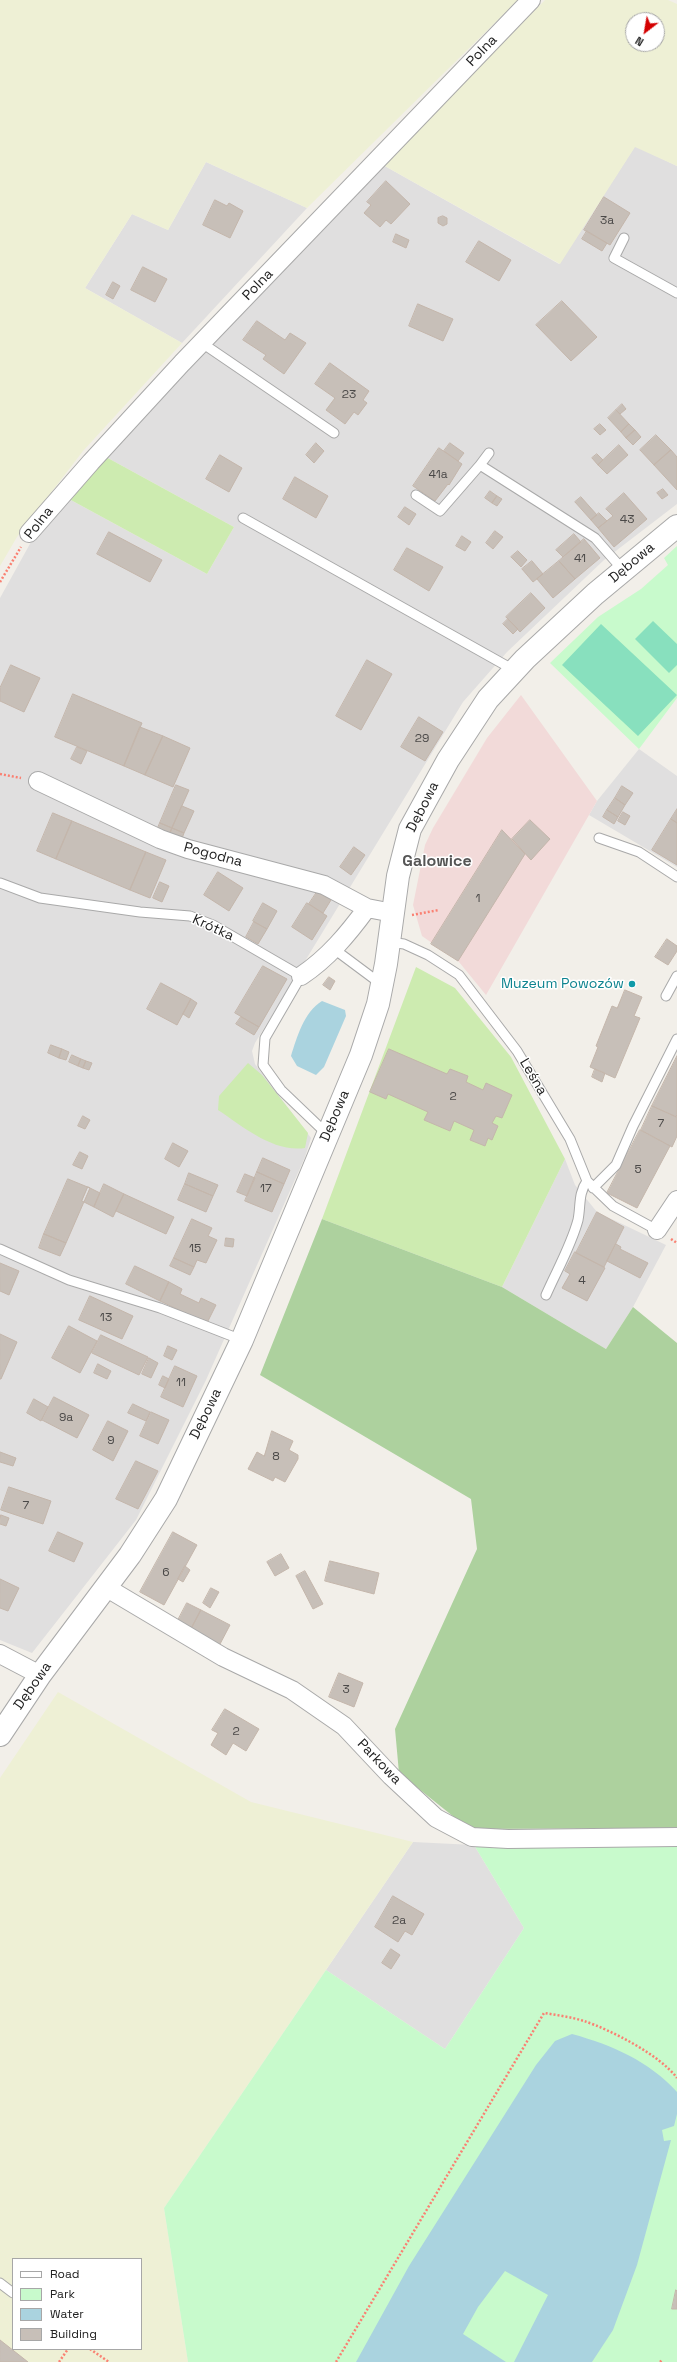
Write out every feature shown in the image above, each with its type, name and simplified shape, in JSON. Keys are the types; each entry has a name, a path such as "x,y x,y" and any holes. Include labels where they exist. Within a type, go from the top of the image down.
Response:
{"street":[{"name":"Polna","path":"29,533 96,456 202,343 531,0"},
{"name":"Dębowa","path":"0,1735 40,1675 107,1588 166,1499 242,1340 361,1055 378,1004 389,942 401,914 398,876 410,829 448,760 488,699 514,670 570,616 677,526"},
{"name":"Pogodna","path":"38,781 160,839 188,849 324,885 367,908 401,914"},
{"path":"301,976 321,962 334,949 367,908"},
{"path":"657,1230 677,1200"},
{"name":"Parkowa","path":"107,1588 222,1658 292,1690 344,1726 392,1776 436,1818 472,1837 508,1840 677,1837"},
{"path":"0,1654 40,1675"}],"lane":[{"path":"624,238 614,258 677,294"},
{"path":"202,343 334,434"},
{"path":"416,495 440,511 489,453"},
{"path":"480,465 595,538 623,570"},
{"path":"243,518 514,670"},
{"path":"599,838 639,852 677,877"},
{"name":"Krótka","path":"0,883 40,898 140,912 190,916 213,925 301,976"},
{"name":"Leśna","path":"389,942 404,944 428,955 459,976 517,1051 570,1139 590,1185 613,1206 657,1230"},
{"path":"334,949 382,985"},
{"path":"301,976 265,1038 263,1065 281,1090 327,1134"},
{"path":"666,996 677,976"},
{"path":"546,1295 569,1244 578,1219 581,1190 616,1165 633,1126 677,1039"},
{"path":"0,1249 69,1280 160,1308 242,1340"},
{"path":"0,2283 12,2292"}],"path":[{"name":"Polna","path":"0,582 29,533"},
{"path":"401,914 439,910"},
{"path":"336,2362 544,2013 584,2021 626,2041 670,2068 677,2078"},
{"path":"59,2362 67,2350"},
{"path":"91,2350 109,2362"}],"shaded area":[{"path":"635,146 677,166 677,504 604,560 507,652 463,702 255,1043 252,1051 255,1064 311,1138 305,1157 206,1380 136,1520 32,1653 0,1640 0,598 31,542 69,499 207,574 234,527 106,457 383,165 559,264"},
{"path":"206,162 307,208 182,343 85,288 132,214 168,230"},
{"path":"521,695 597,801 486,995 459,962 422,936 413,905 425,845 433,828 487,738"},
{"path":"639,749 677,776 677,867 589,815 597,801"},
{"path":"565,1159 575,1185 597,1212 666,1245 633,1307 606,1349 502,1287"},
{"path":"413,1842 474,1845 524,1928 445,2049 326,1970"}],"green space":[{"path":"0,0 518,0 307,208 206,162 168,230 132,214 85,288 182,343 83,451 17,537 0,566"},
{"path":"545,0 668,0 677,4 677,166 635,147 560,264 383,165"},
{"path":"106,457 234,527 207,574 69,499"},
{"path":"677,546 677,698 639,749 550,663 598,617 641,589 668,565 664,558"},
{"path":"653,621 677,644 677,665 669,673 635,639"},
{"path":"601,624 677,695 638,736 562,665"},
{"path":"416,967 455,988 511,1057 565,1159 502,1287 322,1219"},
{"path":"248,1063 262,1075 308,1133 305,1148 293,1148 270,1142 259,1137 218,1110 219,1096"},
{"path":"322,1219 502,1287 606,1349 633,1307 677,1343 677,1828 469,1829 399,1773 395,1729 477,1549 471,1499 260,1375"},
{"path":"58,1692 251,1802 413,1842 164,2208 188,2362 0,2362 0,1778"},
{"path":"677,1844 677,2362 188,2362 164,2208 326,1970 445,2049 524,1928 474,1845"}],"water":[{"path":"322,1001 345,1010 346,1016 324,1067 316,1075 297,1066 291,1056 306,1018"},
{"path":"572,2034 601,2043 642,2063 654,2071 677,2092 677,2114 674,2126 662,2130 664,2141 671,2140 637,2265 613,2330 592,2362 514,2362 548,2295 505,2271 478,2307 463,2334 506,2362 356,2362 409,2266 536,2065 555,2041"}],"building":[{"path":"386,181 410,204 391,224 386,220 380,227 364,213 371,205 367,202"},
{"path":"604,197 630,213 610,245 584,230"},
{"path":"215,200 227,206 229,203 243,211 230,238 203,225"},
{"path":"443,216 447,218 447,224 443,226 438,223 438,218"},
{"path":"587,231 607,243 602,251 582,239"},
{"path":"396,234 409,240 406,248 393,242"},
{"path":"479,241 511,260 499,281 466,262"},
{"path":"143,267 167,279 155,302 131,290"},
{"path":"113,282 120,286 113,299 106,295"},
{"path":"562,301 597,337 571,361 536,325"},
{"path":"418,304 453,319 443,341 409,326"},
{"path":"257,321 285,340 290,333 306,343 284,374 263,359 266,355 243,340"},
{"path":"330,363 369,391 363,400 367,403 358,415 354,412 345,424 326,410 335,398 315,384"},
{"path":"622,404 626,409 620,414 616,410"},
{"path":"616,410 629,424 621,432 608,418"},
{"path":"600,424 606,430 600,435 594,429"},
{"path":"629,424 635,430 626,438 621,432"},
{"path":"635,430 641,437 633,445 626,438"},
{"path":"656,435 671,450 654,465 640,450"},
{"path":"316,443 324,451 314,463 306,455"},
{"path":"450,443 464,453 458,461 444,451"},
{"path":"619,445 628,455 607,474 598,465"},
{"path":"439,448 462,464 449,485 448,484 435,501 413,486"},
{"path":"671,450 677,457 677,490 654,465"},
{"path":"597,454 603,460 598,465 592,458"},
{"path":"220,455 242,468 229,492 206,479"},
{"path":"295,477 328,496 316,518 283,499"},
{"path":"663,489 668,495 662,499 657,493"},
{"path":"490,491 497,496 492,503 485,498"},
{"path":"624,493 647,519 614,547 598,528 613,516 606,509"},
{"path":"497,496 502,499 497,506 492,503"},
{"path":"581,497 597,515 591,520 575,502"},
{"path":"405,507 416,514 409,525 398,517"},
{"path":"599,513 607,521 598,528 591,520"},
{"path":"495,531 503,537 493,549 486,543"},
{"path":"109,532 162,560 150,582 97,554"},
{"path":"574,534 581,542 563,557 556,550"},
{"path":"462,536 471,542 465,551 456,546"},
{"path":"584,539 600,558 575,579 559,561"},
{"path":"407,548 443,567 429,591 394,570"},
{"path":"518,551 527,560 521,567 511,557"},
{"path":"532,561 543,574 533,582 522,569"},
{"path":"559,561 575,579 553,598 537,579"},
{"path":"531,593 545,608 520,632 506,617"},
{"path":"508,619 518,629 513,634 503,624"},
{"path":"367,660 392,674 361,730 336,716"},
{"path":"11,665 40,678 24,712 0,701 0,688"},
{"path":"73,694 142,723 124,766 55,737"},
{"path":"419,717 443,732 425,761 401,747"},
{"path":"140,727 163,736 145,775 124,766"},
{"path":"163,736 190,748 173,787 145,775"},
{"path":"77,747 87,751 81,764 71,759"},
{"path":"176,785 189,790 172,828 160,823"},
{"path":"622,786 633,793 625,805 615,798"},
{"path":"615,798 625,805 618,817 607,810"},
{"path":"182,806 194,811 184,833 172,828"},
{"path":"677,809 677,823 671,819"},
{"path":"607,810 618,817 614,824 603,817"},
{"path":"623,812 630,816 625,825 618,821"},
{"path":"53,813 72,821 56,859 37,851"},
{"path":"671,819 677,823 677,865 652,850"},
{"path":"530,820 550,839 531,860 512,839"},
{"path":"72,821 146,852 130,890 56,859"},
{"path":"160,823 172,828 169,836 157,830"},
{"path":"172,828 184,833 181,841 169,836"},
{"path":"502,830 525,854 458,961 431,944"},
{"path":"354,847 365,855 351,875 340,867"},
{"path":"146,852 166,860 150,898 130,890"},
{"path":"218,872 243,888 229,911 204,895"},
{"path":"160,882 169,886 162,902 153,898"},
{"path":"317,892 331,900 323,913 309,904"},
{"path":"263,903 277,911 267,929 253,921"},
{"path":"307,903 327,916 312,940 292,927"},
{"path":"254,922 267,929 258,944 246,937"},
{"path":"667,939 677,946 677,951 668,965 655,957"},
{"path":"263,966 287,979 259,1027 235,1013"},
{"path":"329,977 335,981 330,990 323,985"},
{"path":"161,983 191,999 177,1025 147,1009"},
{"path":"625,990 642,997 634,1016 640,1018 615,1078 590,1067 598,1047 596,1046 612,1006 617,1008"},
{"path":"191,999 197,1003 189,1018 183,1014"},
{"path":"241,1017 259,1027 254,1035 236,1024"},
{"path":"51,1045 62,1049 59,1058 48,1053"},
{"path":"62,1049 69,1052 66,1060 59,1058"},
{"path":"389,1049 447,1074 450,1069 468,1076 466,1082 483,1090 486,1083 512,1095 502,1118 496,1116 492,1123 498,1126 492,1140 488,1138 485,1146 470,1140 474,1130 454,1121 450,1131 424,1120 428,1112 388,1094 386,1099 370,1092"},
{"path":"72,1055 81,1059 78,1066 69,1062"},
{"path":"677,1056 677,1114 676,1117 652,1106"},
{"path":"81,1059 86,1061 83,1068 78,1066"},
{"path":"86,1061 92,1063 89,1070 83,1068"},
{"path":"595,1069 605,1073 602,1082 592,1077"},
{"path":"652,1106 677,1117 677,1136 672,1147 641,1130"},
{"path":"83,1116 90,1120 85,1129 78,1126"},
{"path":"640,1130 670,1146 637,1208 607,1193"},
{"path":"173,1143 188,1151 179,1167 165,1159"},
{"path":"80,1152 88,1156 82,1169 73,1165"},
{"path":"263,1158 290,1170 284,1184 257,1172"},
{"path":"257,1172 284,1184 272,1212 245,1201"},
{"path":"189,1173 218,1185 213,1196 185,1184"},
{"path":"245,1174 255,1178 247,1196 237,1192"},
{"path":"68,1179 90,1188 66,1243 44,1234"},
{"path":"104,1184 124,1194 113,1217 94,1207"},
{"path":"185,1184 213,1196 206,1212 178,1200"},
{"path":"88,1187 100,1193 94,1207 82,1201"},
{"path":"124,1194 174,1217 166,1234 116,1211"},
{"path":"597,1212 624,1227 604,1267 576,1253"},
{"path":"192,1219 212,1228 208,1236 217,1240 206,1263 197,1260 194,1267 174,1258"},
{"path":"44,1234 66,1243 60,1256 39,1248"},
{"path":"226,1238 234,1239 233,1247 225,1246"},
{"path":"616,1244 621,1247 620,1249 648,1263 640,1278 607,1261"},
{"path":"575,1252 605,1268 587,1301 562,1288 570,1274 565,1271"},
{"path":"174,1258 194,1267 190,1275 170,1266"},
{"path":"0,1263 19,1271 9,1295 0,1291"},
{"path":"135,1266 169,1282 160,1301 126,1284"},
{"path":"169,1282 182,1289 180,1294 199,1303 201,1298 216,1305 207,1323 160,1301"},
{"path":"90,1296 133,1316 122,1339 79,1320"},
{"path":"69,1326 97,1341 80,1373 52,1358"},
{"path":"0,1334 17,1342 1,1379 0,1379"},
{"path":"101,1335 148,1357 139,1375 92,1353"},
{"path":"168,1346 177,1350 172,1360 164,1356"},
{"path":"149,1358 158,1363 151,1378 142,1374"},
{"path":"98,1364 111,1371 107,1379 94,1373"},
{"path":"175,1366 197,1376 183,1407 161,1397"},
{"path":"163,1376 169,1379 165,1388 159,1385"},
{"path":"54,1397 89,1415 77,1438 42,1420"},
{"path":"34,1399 48,1407 41,1421 27,1413"},
{"path":"133,1404 150,1412 146,1421 128,1413"},
{"path":"151,1412 169,1420 158,1444 140,1436"},
{"path":"108,1421 128,1431 113,1461 93,1450"},
{"path":"272,1431 293,1441 289,1450 298,1455 298,1459 285,1482 275,1477 273,1481 248,1469 257,1452 264,1456"},
{"path":"0,1452 16,1458 13,1466 0,1462"},
{"path":"136,1461 158,1471 138,1509 116,1499"},
{"path":"9,1487 51,1501 43,1524 1,1510"},
{"path":"1,1515 9,1518 6,1526 0,1524"},
{"path":"58,1532 83,1543 74,1562 49,1551"},
{"path":"173,1532 197,1545 164,1605 140,1592"},
{"path":"281,1554 289,1568 275,1576 267,1562"},
{"path":"330,1561 379,1573 374,1594 325,1581"},
{"path":"185,1566 190,1570 183,1582 178,1579"},
{"path":"305,1571 323,1604 313,1609 296,1576"},
{"path":"0,1579 19,1588 8,1611 0,1608"},
{"path":"211,1588 219,1592 210,1608 203,1603"},
{"path":"187,1603 201,1610 190,1631 176,1624"},
{"path":"201,1610 230,1625 219,1646 190,1631"},
{"path":"339,1673 363,1683 354,1707 329,1697"},
{"path":"225,1709 259,1729 246,1751 233,1743 226,1755 211,1745 218,1733 212,1730"},
{"path":"393,1896 424,1914 412,1935 405,1931 398,1942 375,1927"},
{"path":"391,1949 400,1955 391,1969 382,1963"},
{"path":"676,2290 677,2309 672,2309"},
{"path":"0,2340 28,2362 0,2362"}],"place":[{"name":"Muzeum Powozów","path":"632,984"}],"district":[{"name":"Galowice","path":"437,862"}]}
